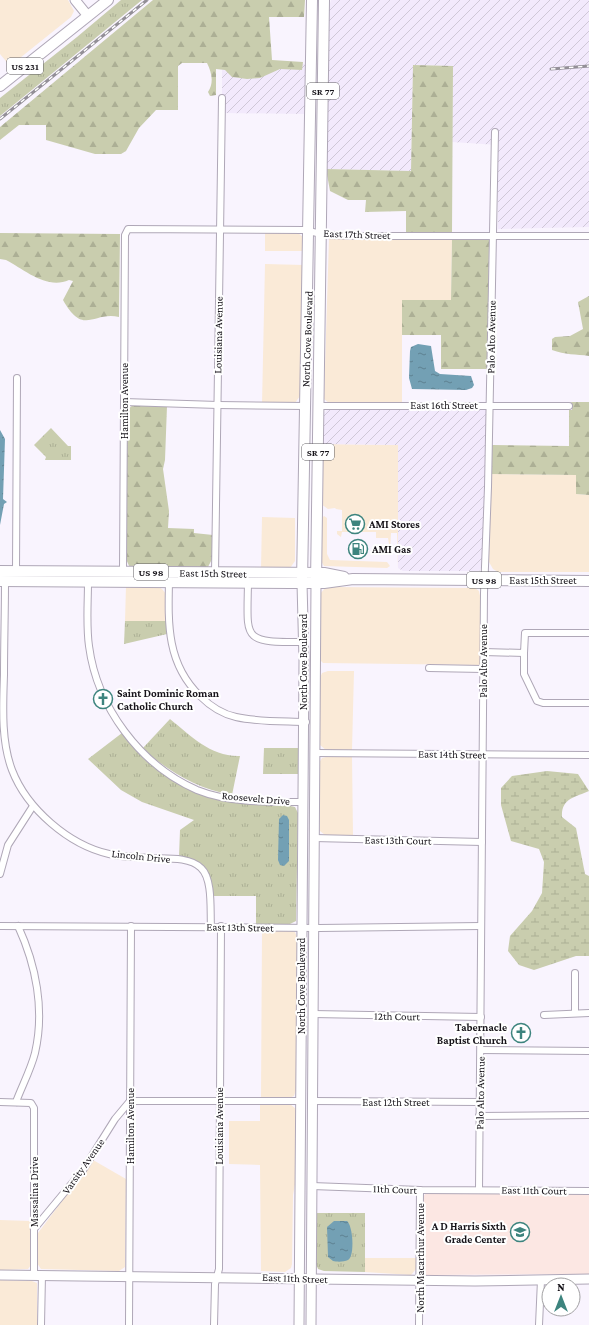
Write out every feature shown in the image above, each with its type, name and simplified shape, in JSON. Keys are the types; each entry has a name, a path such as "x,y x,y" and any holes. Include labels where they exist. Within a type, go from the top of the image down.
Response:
{"main road":[{"path":"75,0 88,16"},
{"name":"US 231","path":"0,86 108,0"},
{"name":"North Cove Boulevard","path":"299,1325 302,802 305,722 303,704 302,578 312,0"},
{"name":"North Cove Boulevard","path":"311,1325 316,578 324,0"},
{"name":"East 15th Street","path":"3,576 589,581"},
{"name":"East 15th Street","path":"215,578 248,583 302,578"},
{"path":"305,722 310,749 315,753"},
{"name":"East 11th Street","path":"0,1275 541,1280"}],"street":[{"name":"Louisiana Avenue","path":"215,578 222,98"},
{"name":"Palo Alto Avenue","path":"478,1190 481,1050 483,669 495,132"},
{"name":"East 17th Street","path":"127,230 131,228 309,230 321,234 363,236 589,236"},
{"name":"Hamilton Avenue","path":"123,577 125,234 127,230"},
{"path":"16,576 17,378"},
{"path":"124,402 218,406 305,406"},
{"name":"East 16th Street","path":"318,406 569,406"},
{"name":"Lincoln Drive","path":"3,576 4,736 12,770 34,806 50,823 90,848 110,854 188,861 200,867 204,872 209,886 211,926"},
{"name":"Roosevelt Drive","path":"88,577 89,648 97,678 104,696 118,722 130,739 146,756 188,784 210,793 233,798 302,802"},
{"path":"169,577 169,632 171,646 183,676 195,691 212,706 235,717 305,722"},
{"path":"248,583 248,623 253,635 259,640 267,642 303,642"},
{"path":"589,633 525,633 524,653 524,674 537,701 544,703 589,703"},
{"path":"484,652 524,653"},
{"path":"429,668 483,669"},
{"name":"East 14th Street","path":"315,753 589,755"},
{"path":"0,874 8,845 34,806"},
{"name":"East 13th Court","path":"314,838 482,842"},
{"name":"East 13th Street","path":"0,926 221,926 314,928 481,926"},
{"path":"0,1102 16,1102 35,1053 38,1027 37,980 27,946 18,926"},
{"name":"Hamilton Avenue","path":"129,1325 131,926"},
{"name":"Louisiana Avenue","path":"214,1325 217,1276 219,1269 221,926"},
{"path":"575,973 575,1013"},
{"path":"544,1014 589,1013"},
{"name":"12th Court","path":"313,1014 481,1017"},
{"path":"481,1050 589,1051"},
{"path":"130,1101 301,1101"},
{"name":"Varsity Avenue","path":"34,1229 83,1170 118,1115 130,1101"},
{"name":"East 12th Street","path":"313,1101 479,1102"},
{"name":"Massalina Drive","path":"16,1102 31,1103 34,1108 34,1229 41,1325"},
{"path":"479,1116 589,1115"},
{"name":"11th Court","path":"312,1186 420,1190 478,1190"},
{"name":"North Macarthur Avenue","path":"419,1325 420,1190"},
{"name":"East 11th Court","path":"478,1190 589,1191"},
{"path":"539,1325 541,1280"}],"shaded area":[{"path":"0,0 68,0 74,11 71,17 10,66 0,54"},
{"path":"331,0 589,0 589,227 498,229 498,145 452,142 453,66 413,65 411,171 326,169 328,11"},
{"path":"222,63 307,64 306,114 224,113 224,95 222,95"},
{"path":"265,232 298,233 304,238 304,251 265,251"},
{"path":"329,238 452,239 451,300 402,300 402,404 329,403 324,399"},
{"path":"265,264 304,265 300,396 295,403 262,404"},
{"path":"328,409 487,409 483,565 479,571 403,571 398,568 398,445 322,444 323,414"},
{"path":"322,444 398,445 398,568 397,533 391,533 390,551 388,538 376,538 376,532 342,532 341,537 337,534 337,531 342,531 342,510 335,508 328,509 321,504"},
{"path":"490,474 576,475 576,494 589,495 589,572 498,572 493,569 489,562"},
{"path":"324,516 327,518 327,554 330,560 387,562 390,566 387,568 324,566 321,561 321,519"},
{"path":"262,517 295,518 295,561 290,568 261,569"},
{"path":"126,586 157,586 162,589 166,594 166,621 125,621"},
{"path":"326,587 475,588 479,591 480,596 480,665 323,663 320,660 320,594"},
{"path":"328,671 354,671 352,750 326,750 320,745 320,678 322,673"},
{"path":"330,756 352,756 353,835 325,835 320,831 319,763 322,758"},
{"path":"262,930 290,930 295,932 297,937 296,1090 294,1096 289,1098 261,1098"},
{"path":"260,1104 290,1104 296,1109 296,1179 293,1195 292,1264 291,1268 285,1272 261,1271 260,1165 229,1164 229,1121 260,1121"},
{"path":"93,1160 126,1179 125,1267 119,1271 41,1269 37,1263 38,1233"},
{"path":"426,1193 589,1194 589,1274 426,1275 423,1270 423,1197"},
{"path":"0,1220 31,1221 31,1265 28,1269 0,1270"},
{"path":"365,1258 417,1258 416,1269 411,1275 365,1272"},
{"path":"0,1280 32,1281 37,1283 37,1325 0,1325"}],"green space":[{"path":"121,0 142,0 0,116 0,98"},
{"path":"153,0 305,0 304,17 269,17 272,60 303,62 302,70 280,69 260,78 247,79 232,77 225,70 216,69 216,95 210,96 208,92 212,78 207,63 182,63 178,66 178,110 156,110 139,128 126,151 121,154 95,154 46,140 46,125 19,125 0,140 0,127"},
{"path":"413,65 453,66 452,232 406,232 406,211 365,212 366,200 348,200 330,191 326,169 411,171"},
{"path":"0,233 120,234 119,317 110,316 83,320 77,317 70,311 63,300 73,281 44,281 36,278 6,260 0,259"},
{"path":"452,239 489,239 488,369 441,369 441,335 402,335 402,300 451,300"},
{"path":"589,296 589,356 566,354 552,350 552,339 555,337 570,336 583,329 578,302"},
{"path":"569,402 589,402 589,495 576,494 576,475 490,474 492,445 569,446 569,410 572,410 572,403"},
{"path":"133,405 167,406 165,460 163,469 169,511 168,528 194,529 194,533 213,535 213,557 208,567 130,568 126,559 127,410"},
{"path":"51,428 68,446 71,446 71,460 45,460 46,457 34,445"},
{"path":"125,621 166,621 167,634 124,644"},
{"path":"170,719 202,744 211,749 220,753 240,756 232,795 195,784 173,772 142,749"},
{"path":"122,733 144,759 186,787 295,807 298,813 296,921 290,924 256,924 256,896 212,896 212,885 206,868 189,858 179,857 180,830 194,820 142,802 121,790 88,759"},
{"path":"264,748 298,748 298,774 263,774"},
{"path":"547,771 578,774 589,791 570,799 564,806 562,817 576,828 585,874 589,876 589,956 576,956 534,970 519,965 508,951 510,936 532,911 542,893 544,862 539,849 511,841 501,805 501,788 512,776"},
{"path":"317,1213 365,1213 365,1272 324,1271 318,1269 316,1264"}],"water":[{"path":"418,344 431,346 435,371 440,374 471,376 474,385 472,388 466,390 412,389 409,378 410,351 411,347"},
{"path":"0,430 5,439 3,499 7,502 4,504 0,525"},
{"path":"283,815 287,816 289,820 289,861 284,866 280,865 278,860 279,819"},
{"path":"334,1221 347,1221 351,1229 352,1253 346,1261 333,1261 328,1257 327,1227"}],"railway":[{"path":"0,119 147,0"},
{"path":"551,69 589,66"}],"place":[{"name":"AMI Stores","path":"355,524"},
{"name":"AMI Gas","path":"358,549"},
{"name":"Saint Dominic Roman Catholic Church","path":"103,699"},
{"name":"Tabernacle Baptist Church","path":"521,1033"},
{"name":"A D Harris Sixth Grade Center","path":"520,1232"}]}
